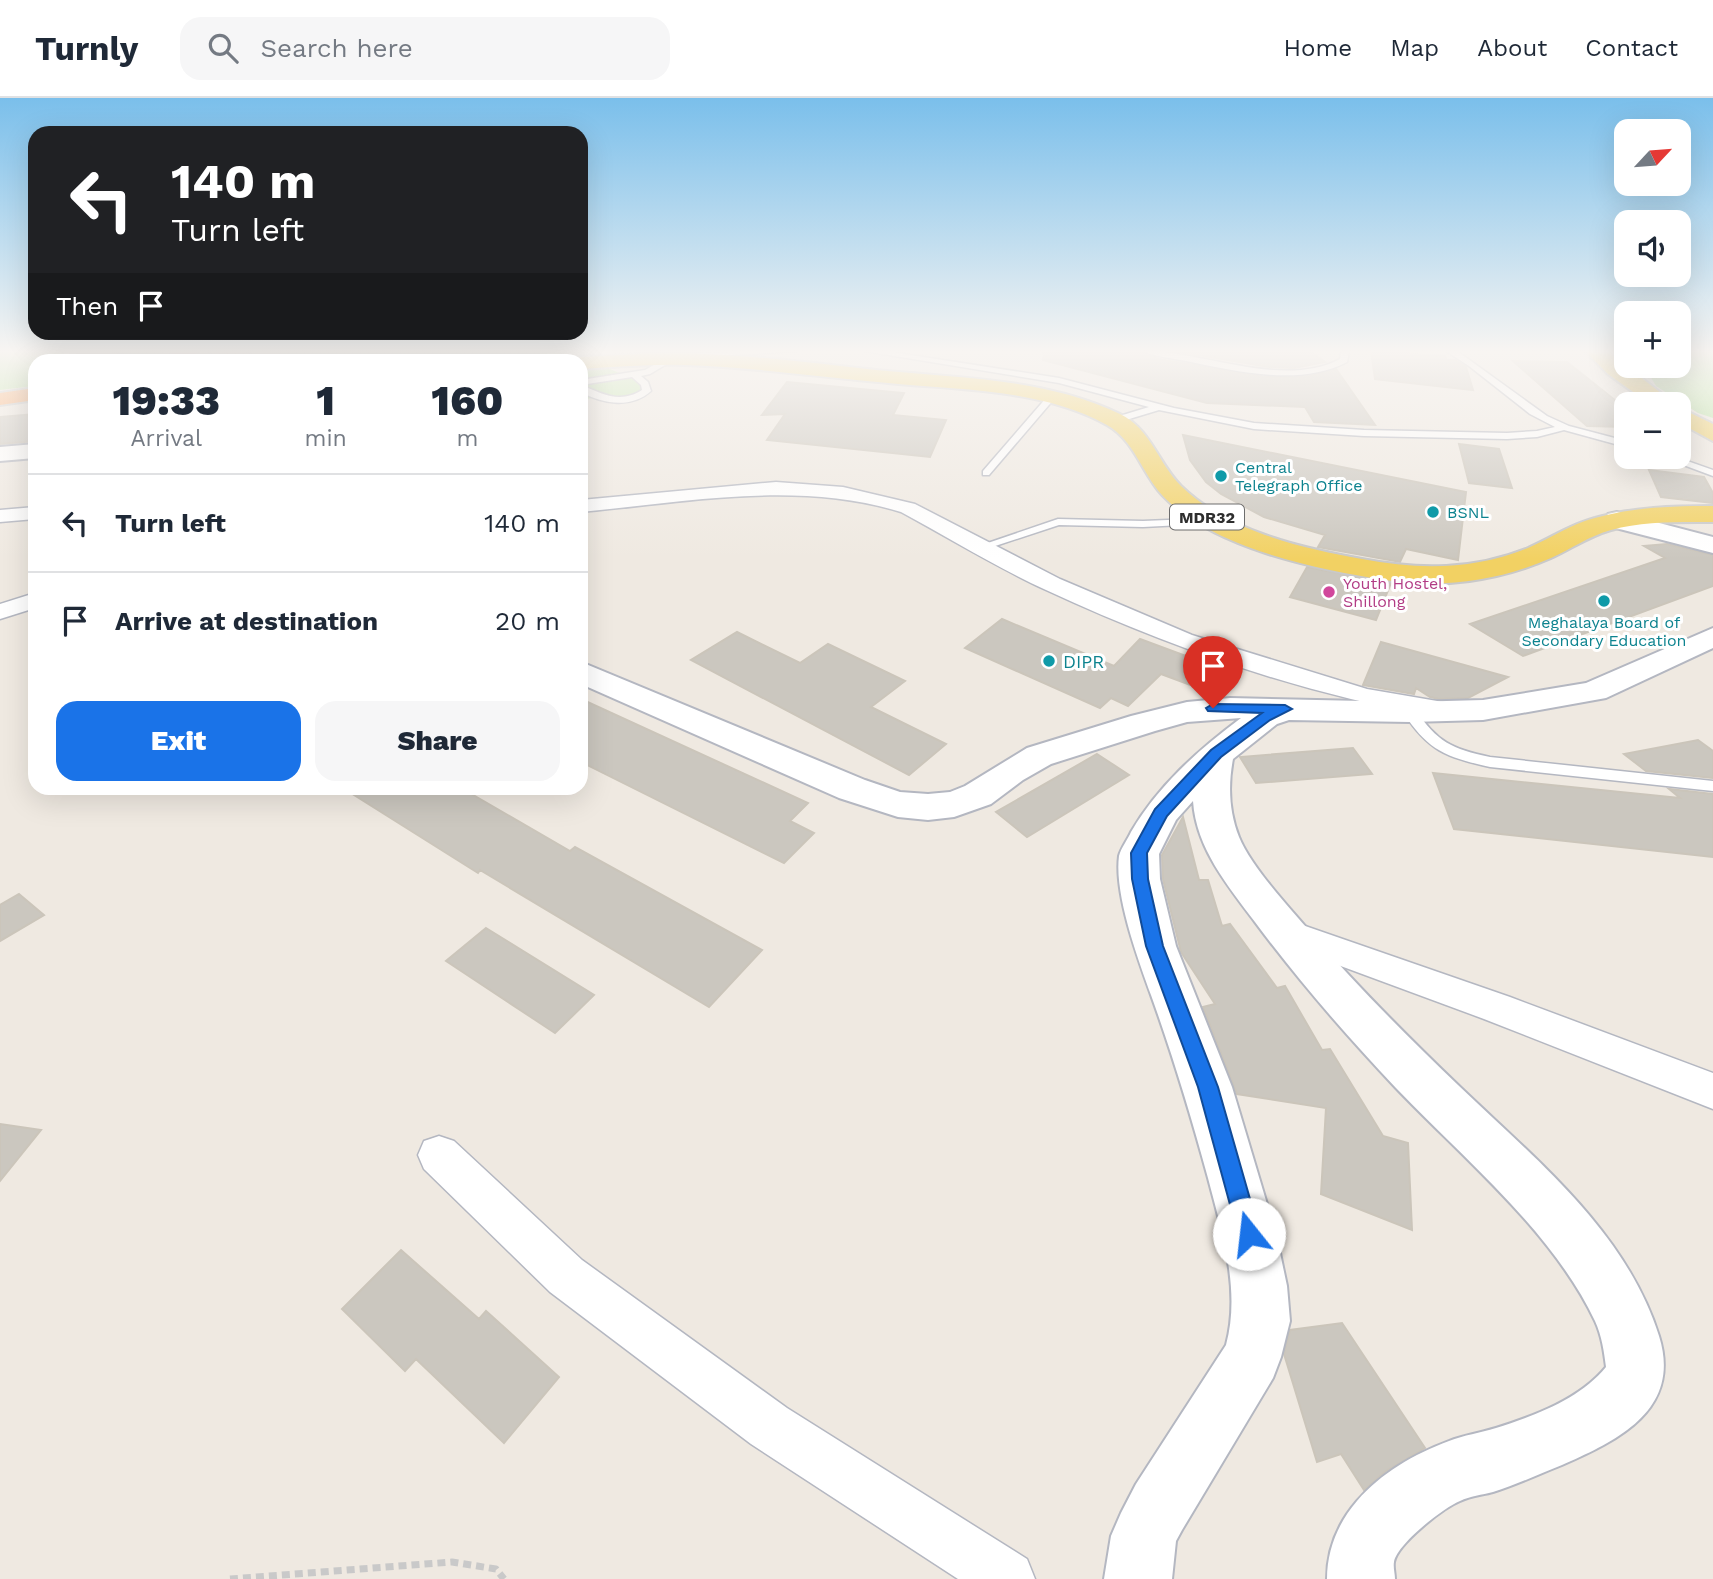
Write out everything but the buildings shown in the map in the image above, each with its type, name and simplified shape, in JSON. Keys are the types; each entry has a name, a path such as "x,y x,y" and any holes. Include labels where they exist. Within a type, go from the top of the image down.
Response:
{"main road":[{"name":"MDR32","path":"1116,420 1140,441 1155,471 1175,494 1199,513 1247,535 1315,557 1388,573 1438,577 1491,570 1540,552 1587,529 1617,520 1653,515 1713,514"},
{"path":"1691,421 1713,434"}],"street":[{"path":"0,454 28,452"},
{"path":"588,505 776,488 887,501 908,508 1090,602 1183,640 1363,696 1417,707 1483,710"},
{"path":"0,516 28,514"},
{"path":"1617,520 1713,545"},
{"path":"0,593 28,594"},
{"path":"0,612 28,602"},
{"path":"588,674 852,789 898,804 928,807 954,804 978,795 1010,772 1039,756 1143,723 1213,708 1410,712 1483,710 1594,691 1713,637"},
{"path":"1138,1579 1144,1536 1159,1507 1252,1357 1261,1321 1259,1286 1249,1234 1208,1087 1155,946 1140,879 1139,853 1161,813 1216,754 1265,717 1285,709"},
{"path":"1216,754 1209,785 1221,839 1239,870 1285,932 1391,1050 1533,1191 1574,1239 1613,1296 1632,1339 1636,1371 1626,1395 1600,1415 1495,1459 1445,1474 1410,1496 1382,1519 1361,1557 1361,1579"},
{"path":"1285,932 1497,1008 1713,1091"},
{"path":"439,1155 566,1276 769,1426 1007,1579"}],"lane":[{"path":"986,473 1032,420"},
{"path":"1224,420 1254,426 1364,433 1507,436 1537,435 1565,428"},
{"path":"1548,420 1565,428 1614,441"},
{"path":"1691,465 1713,473"},
{"path":"982,547 1058,522 1217,522"},
{"path":"1410,712 1426,737 1441,748 1458,755 1490,762 1713,786"}],"path":[{"path":"230,1579 452,1562 496,1569 504,1579"}],"place":[{"name":"Central Telegraph Office","path":"1221,476"},
{"name":"BSNL","path":"1433,512"},
{"name":"Youth Hostel, Shillong","path":"1329,592"},
{"name":"Meghalaya Board of Secondary Education","path":"1604,601"},
{"name":"DIPR","path":"1049,661"}],"route":[{"path":"1213,708 1285,709 1265,717 1216,754 1161,813 1139,853 1140,879 1155,946 1208,1087 1249,1234"}]}
